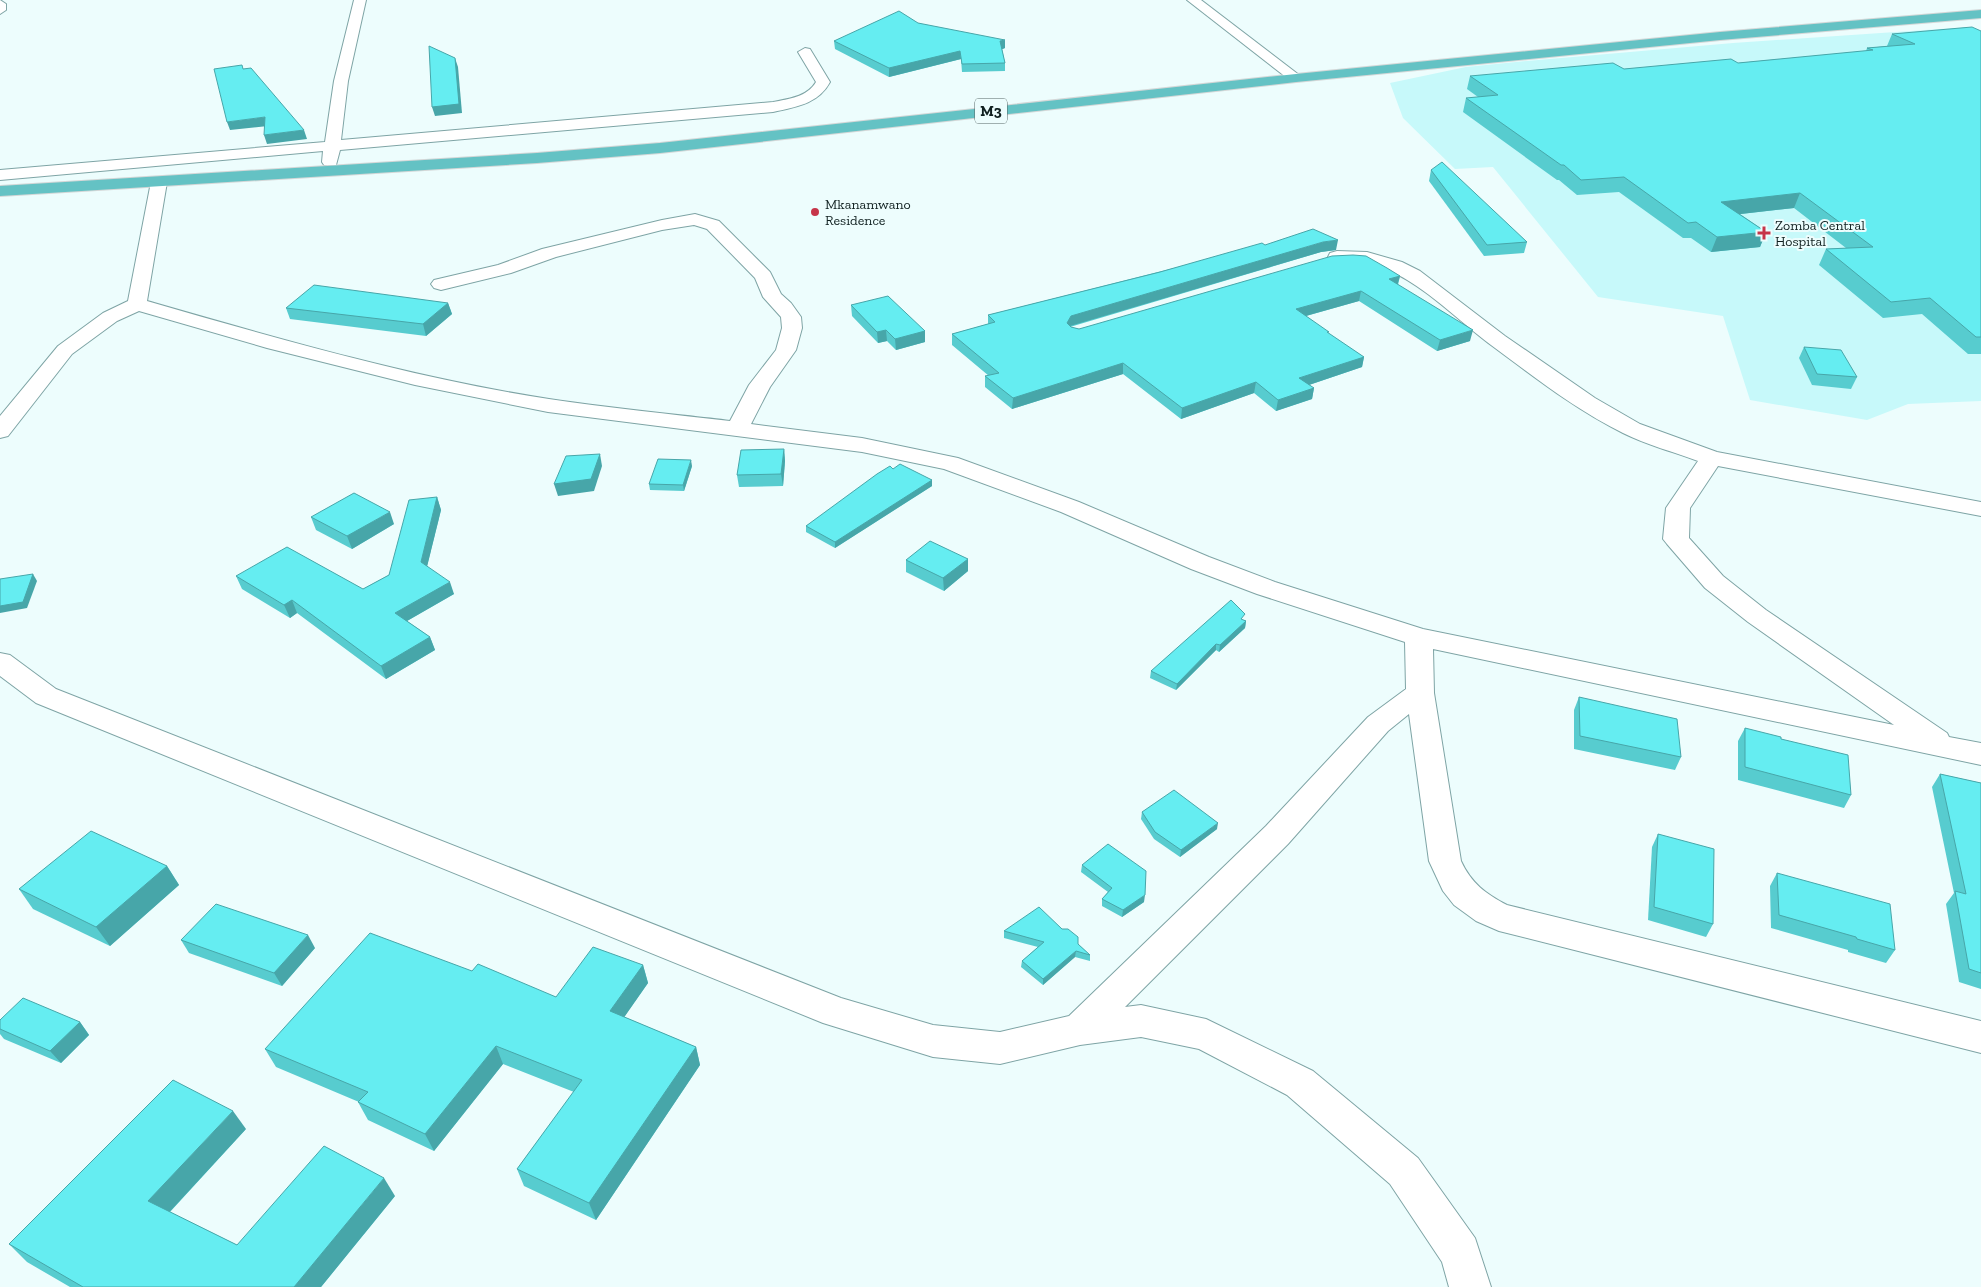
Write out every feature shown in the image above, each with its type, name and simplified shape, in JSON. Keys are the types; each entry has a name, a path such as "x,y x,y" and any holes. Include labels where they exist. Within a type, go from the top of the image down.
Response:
{"highway":[{"name":"M3","path":"0,191 537,158 660,148 1296,78 1710,37 1981,14"}],"street":[{"path":"328,171 341,81 360,0"},
{"path":"1193,0 1296,78"},
{"path":"0,4 0,10"},
{"path":"0,175 774,107 792,103 819,91 823,82 804,52"},
{"path":"137,304 159,182"},
{"path":"441,284 504,268 549,253 662,225 695,219 713,225 763,276 773,297 791,317 792,328 786,350 760,384 737,429"},
{"path":"1319,261 1342,256 1367,258 1395,266 1413,275 1498,340 1587,403 1632,429 1712,458 1981,509"},
{"path":"0,431 65,350 110,317 137,304 274,344 415,379 548,404 862,445 950,463 1070,508 1200,563 1266,588 1419,636 1981,754"},
{"path":"1712,458 1678,508 1676,539 1714,582 1757,616 1945,746"},
{"path":"1419,636 1420,693 1445,861 1454,883 1472,903 1499,918 1981,1037"},
{"path":"0,662 46,696 836,1012 933,1041 1000,1048 1080,1028 1141,1021 1206,1035 1300,1083 1404,1171 1460,1252 1470,1287"},
{"path":"1080,1028 1277,836 1378,724 1420,693"}],"shaded area":[{"name":"Zomba Central Hospital","path":"1969,27 1981,34 1981,401 1908,404 1867,420 1750,400 1723,316 1598,297 1493,167 1455,169 1403,118 1390,83 1466,67 1527,61 1733,43"}],"building":[{"path":"899,11 918,23 1005,40 1000,41 1005,63 962,64 960,51 889,68 834,41"},
{"path":"1972,27 1981,31 1981,337 1976,337 1930,298 1891,302 1826,249 1873,247 1800,193 1721,202 1766,232 1717,237 1696,222 1688,223 1624,177 1581,180 1564,165 1561,165 1466,98 1498,95 1470,76 1613,63 1624,69 1731,59 1738,63 1873,50 1867,48 1915,44 1892,34"},
{"path":"429,46 455,58 459,104 432,107"},
{"path":"242,65 243,69 251,68 304,130 264,135 265,117 227,122 214,69"},
{"path":"1442,162 1527,242 1487,245 1431,170"},
{"path":"1313,229 1338,240 1323,242 1071,316 1067,323 1071,327 1079,329 1332,256 1353,255 1366,256 1400,276 1389,279 1473,330 1440,340 1361,291 1296,309 1364,357 1299,378 1314,388 1278,400 1256,382 1182,408 1123,363 1013,398 985,376 999,373 952,334 995,322 988,315 1160,272 1262,243 1265,245"},
{"path":"314,285 448,303 423,324 286,308"},
{"path":"888,296 925,331 895,339 886,330 877,332 851,305"},
{"path":"1804,347 1841,350 1857,377 1817,374"},
{"path":"784,449 781,474 737,475 741,450"},
{"path":"600,454 591,479 554,484 566,456"},
{"path":"658,459 691,460 683,485 649,484"},
{"path":"900,464 932,480 835,542 806,526 877,474 890,466 893,469"},
{"path":"354,493 390,512 347,536 311,517"},
{"path":"437,497 421,562 450,582 395,613 430,637 381,666 292,600 284,605 236,576 287,547 363,589 389,575 409,500"},
{"path":"930,541 968,559 943,578 906,560"},
{"path":"33,574 23,602 0,606 0,579"},
{"path":"1231,600 1245,614 1241,619 1246,621 1220,645 1216,644 1177,684 1151,671"},
{"path":"1579,697 1677,719 1681,757 1580,736"},
{"path":"1745,728 1781,737 1781,739 1848,755 1851,795 1745,767"},
{"path":"1940,774 1981,783 1981,973 1969,969 1955,891 1966,894"},
{"path":"1174,790 1218,823 1181,850 1155,832 1142,812"},
{"path":"91,831 167,866 96,927 19,889"},
{"path":"1658,834 1714,849 1713,924 1654,907"},
{"path":"1108,844 1146,871 1145,895 1123,910 1102,899 1112,888 1082,865"},
{"path":"1777,873 1890,904 1895,950 1779,915"},
{"path":"216,904 308,935 274,973 181,940"},
{"path":"1039,907 1062,929 1068,929 1078,937 1078,944 1090,955 1076,951 1043,979 1022,961 1044,942 1004,931"},
{"path":"370,933 472,971 478,964 556,997 593,947 643,965 610,1011 696,1047 589,1203 517,1169 582,1080 496,1046 425,1134 358,1102 368,1092 265,1049"},
{"path":"23,998 80,1022 50,1051 0,1029 0,1020"},
{"path":"173,1080 233,1111 148,1201 237,1245 324,1146 384,1178 294,1287 83,1287 9,1244"}],"place":[{"name":"Mkanamwano Residence","path":"815,212"},
{"name":"Zomba Central Hospital","path":"1764,233"}]}
